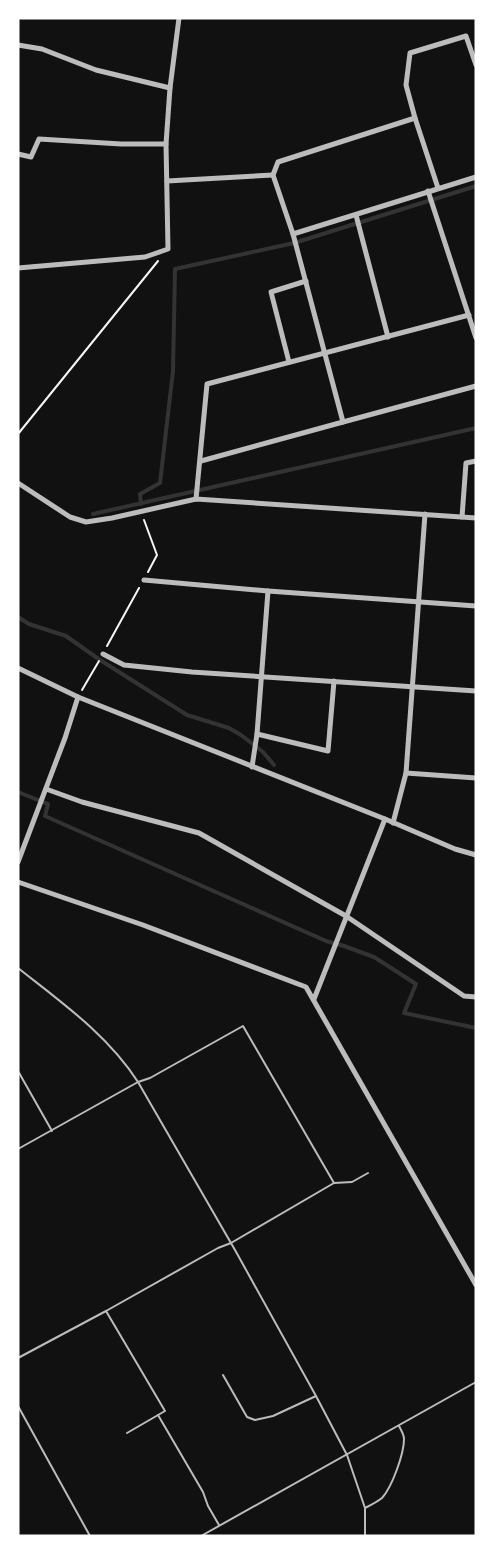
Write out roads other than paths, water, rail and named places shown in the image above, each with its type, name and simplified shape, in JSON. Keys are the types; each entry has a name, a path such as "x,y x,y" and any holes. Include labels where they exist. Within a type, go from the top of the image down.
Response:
{"street":[{"path":"18,268 145,257 168,249 166,144 179,18"},
{"path":"438,188 406,86 410,53 466,36 476,65"},
{"path":"18,45 42,49 96,70 170,88"},
{"path":"343,422 294,237 273,175 278,162 415,118"},
{"path":"18,154 31,157 39,139 166,144"},
{"path":"167,181 273,175"},
{"path":"294,237 476,177"},
{"path":"428,191 476,338"},
{"path":"356,217 388,337"},
{"path":"289,362 271,292 306,281"},
{"path":"196,499 207,384 469,315"},
{"path":"201,461 476,386"},
{"path":"462,517 466,463 476,461"},
{"path":"18,483 70,517 86,522 196,499 476,518"},
{"path":"393,823 406,773 424,514"},
{"path":"144,580 476,606"},
{"path":"252,767 257,734 268,591"},
{"path":"103,654 123,665 192,672 476,691"},
{"path":"18,668 78,697 385,819 454,849 476,855"},
{"path":"257,734 328,751 334,681"},
{"path":"18,862 78,697"},
{"path":"406,773 476,778"},
{"path":"46,789 82,802 199,833 346,916 464,996 476,997"},
{"path":"314,999 385,819"},
{"path":"18,882 143,925 306,987 476,1285"}],"lane":[{"path":"18,968 85,1022 108,1044 138,1082 231,1243 347,1455 365,1508 365,1536"},
{"path":"18,1149 243,1026 334,1183"},
{"path":"18,1071 52,1131"},
{"path":"18,1358 231,1243 334,1183 352,1182 368,1173"},
{"path":"106,1311 165,1411 127,1432"},
{"path":"223,1375 247,1417 255,1420 273,1416 316,1396"},
{"path":"201,1536 476,1382"},
{"path":"18,1406 90,1536"},
{"path":"158,1415 219,1526"},
{"path":"365,1508 381,1499 393,1479 403,1448 404,1436 399,1426"}],"waterway":[{"path":"141,504 140,494 160,483 173,371 175,269 294,243 476,186"},
{"path":"93,514 476,428"},
{"path":"18,617 29,624 66,636 187,715 229,728 263,752 274,765"},
{"path":"18,792 48,804 45,816 326,941 374,957 416,984 404,1013 476,1028"}]}
